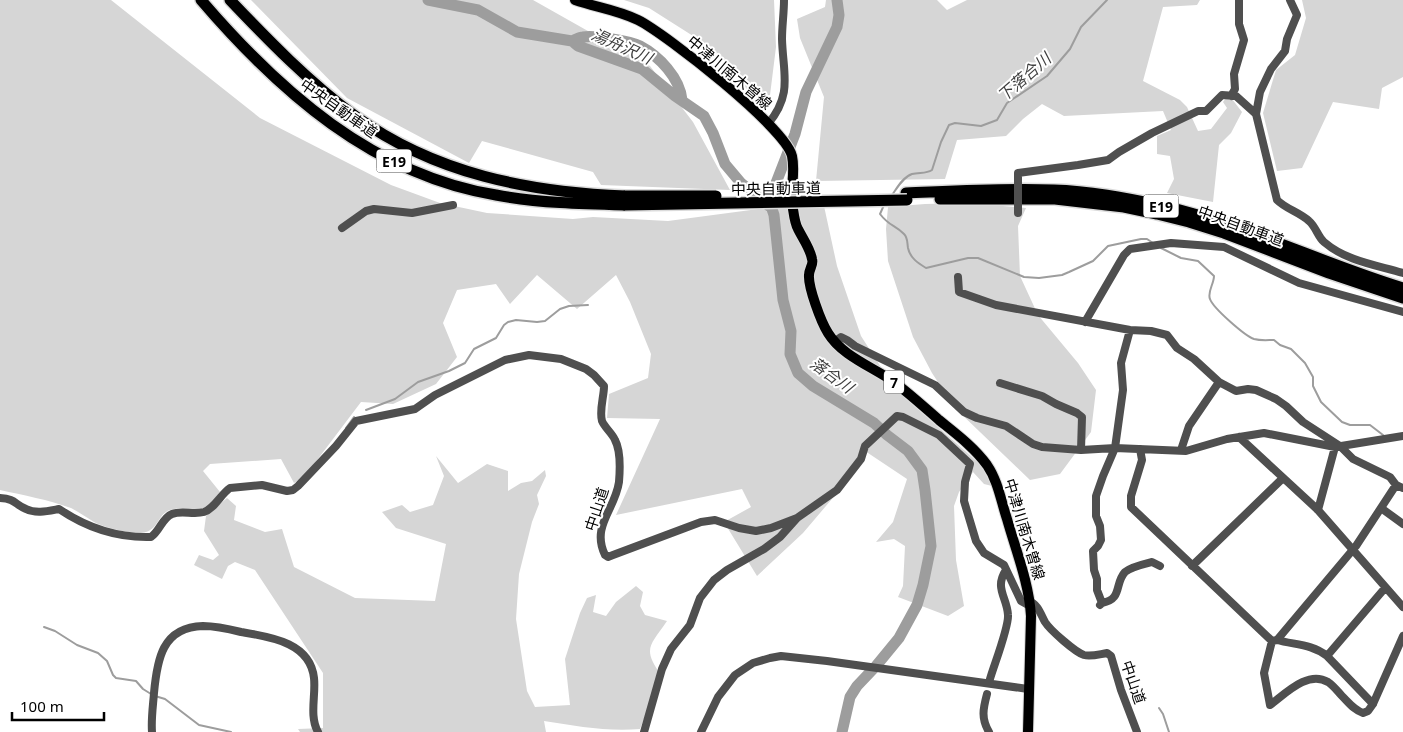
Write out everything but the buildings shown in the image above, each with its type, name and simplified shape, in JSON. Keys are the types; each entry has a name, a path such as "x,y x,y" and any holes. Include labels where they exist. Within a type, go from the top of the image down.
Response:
{"highway":[{"name":"中央自動車道","path":"201,0 247,52 298,100 346,135 403,165 432,178 464,188 495,195 556,202 907,196 1054,190 1090,193 1125,198 1191,213 1403,288"},
{"name":"中央自動車道","path":"230,0 268,39 336,101 382,133 439,162 498,181 556,192 625,201"},
{"name":"中央自動車道","path":"907,196 1055,199 1124,207 1189,222 1224,233 1328,273 1403,298"}],"main road":[{"name":"中津川南木曽線","path":"575,0 638,20 665,37 753,108 768,124 790,150 794,174 791,192 797,228 804,238 813,260 809,275 815,303 827,333 844,351 883,374 902,388 963,440 987,464 997,486 1024,574 1030,603 1028,732"}],"street":[{"path":"768,124 782,104 784,88 782,25 784,0"},
{"path":"1231,96 1235,89 1234,74 1244,40 1239,24 1239,0"},
{"path":"1290,0 1297,15 1287,39 1285,51 1271,69 1260,92 1256,114 1277,200 1283,206 1307,219 1315,226 1323,241 1348,257 1403,273"},
{"path":"1018,213 1018,173 1108,160 1152,133 1198,111 1206,111 1222,95 1236,96 1256,114"},
{"path":"342,228 366,211 374,209 412,213 453,205"},
{"path":"1086,322 1124,255 1130,249 1171,243 1224,247 1299,283 1403,312"},
{"path":"958,277 959,292 996,305 1167,335 1177,348 1194,359 1219,382 1236,392 1248,389 1266,394 1286,406 1303,422 1354,460 1392,479 1400,486 1381,508 1352,550 1274,640 1264,674 1270,705 1302,682 1311,679 1322,680 1329,683 1356,711 1363,714 1368,711 1372,704 1403,636"},
{"path":"1130,330 1121,363 1122,390 1115,448 1096,496 1096,516 1100,526 1101,540 1093,551 1094,570 1098,579 1097,590 1101,604 1110,601 1116,596 1120,580 1126,571 1152,562 1160,566"},
{"path":"834,342 841,337 847,340 855,346 935,385 964,412 976,418 1006,426 1033,444 1042,447 1080,450 1115,448 1186,450 1264,433 1337,447 1403,436"},
{"name":"中山道","path":"0,498 12,499 24,509 31,511 40,512 59,509 86,526 106,532 151,537 170,514 208,510 230,488 262,486 287,491 292,490 336,446 356,421 415,409 435,395 505,360 529,355 555,358 586,369 604,386 601,412 603,421 615,441 618,451 619,473 615,498 600,530 601,546 605,556 608,557 701,522 716,520 739,528 756,531 772,528 797,518 837,490 861,460 867,443 893,418 903,417 939,435 970,464 965,482 964,500 976,541 984,553 1002,563 1021,601 1026,605 1034,603 1046,625 1051,630 1081,653 1089,655 1107,653 1111,656 1118,683 1137,732"},
{"path":"1000,382 1042,396 1082,417 1080,450"},
{"path":"1181,450 1190,426 1219,382"},
{"path":"1239,437 1318,510 1403,607"},
{"path":"1318,510 1321,506 1331,455 1337,447"},
{"path":"1140,449 1142,460 1131,496 1131,507 1192,566 1274,640 1312,647 1327,656 1372,704"},
{"path":"1192,566 1283,478"},
{"path":"1381,508 1403,524"},
{"path":"644,732 662,669 671,649 690,625 700,598 714,580 727,570 764,549 780,537 797,518"},
{"path":"990,679 1007,625 1008,615 1000,583 1006,570"},
{"path":"1327,656 1385,588"},
{"path":"152,732 152,713 158,661 163,649 174,636 185,629 196,626 210,626 279,639 297,649 310,665 314,677 314,718 318,732"},
{"path":"701,732 723,689 735,675 746,667 781,656 1028,689"},
{"path":"987,694 982,714 989,732"}],"shaded area":[{"path":"0,0 111,0 260,118 391,185 440,203 487,213 573,219 593,217 668,221 803,203 824,206 837,266 861,336 895,389 981,465 992,486 984,484 973,472 959,492 954,506 956,560 964,606 948,616 898,597 903,586 905,546 894,539 876,542 893,522 907,479 865,451 837,493 803,533 757,576 724,522 751,507 742,489 616,515 660,419 607,418 609,394 648,378 651,354 630,302 616,275 577,309 537,275 510,304 496,284 457,290 443,323 457,357 436,384 393,404 361,402 305,476 294,483 281,459 210,464 203,471 220,492 204,509 170,510 163,515 154,527 141,533 105,527 71,508 0,490"},
{"path":"251,0 533,0 650,66 693,122 730,190 601,185 593,172 482,141 469,163 347,98"},
{"path":"624,0 774,0 776,47 770,95 756,100 712,48 649,8"},
{"path":"826,0 937,0 947,10 967,0 1200,0 1197,5 1163,7 1143,81 1180,100 1187,107 1198,131 1211,129 1227,108 1223,102 1226,98 1232,99 1242,112 1231,133 1219,145 1213,202 1167,193 1174,179 1170,156 1157,154 1157,136 1171,130 1163,111 1064,116 1042,104 1006,136 957,140 945,179 816,181 824,97 800,38 797,19 825,7"},
{"path":"1302,0 1403,0 1403,77 1382,88 1379,109 1333,102 1302,168 1277,171 1263,113 1276,70 1295,55 1306,18"},
{"path":"967,203 1026,208 1018,226 1020,276 1038,315 1078,363 1096,390 1091,432 1060,474 1030,480 955,408 932,373 913,337 888,261 886,229 888,207"},
{"path":"436,456 458,483 487,464 508,471 508,491 521,483 532,481 545,470 546,476 537,495 539,504 532,522 519,574 516,619 527,691 535,707 570,705 565,659 587,598 596,595 593,612 606,616 616,602 636,586 643,592 640,606 645,615 667,621 650,647 652,659 661,675 640,729 580,727 544,721 546,732 300,732 298,729 323,728 323,673 255,570 235,562 228,566 222,579 194,565 199,555 213,560 219,555 204,531 206,516 227,498 236,506 234,520 265,532 282,529 294,567 355,598 435,601 446,544 396,528 382,512 402,505 410,512 433,505 444,476"}],"waterway":[{"name":"湯舟沢川","path":"428,0 478,10 517,32 572,41 578,46 642,69 675,96 704,116 725,164 741,183 769,206"},
{"name":"落合川","path":"837,0 839,15 837,27 806,92 795,134 776,183 772,209 783,300 791,331 790,354 798,373 813,386 874,423 908,451 922,470 931,546 917,605 899,638 857,686 850,697 842,732"},
{"name":"下落合川","path":"892,195 909,175 932,170 949,125 955,123 981,126 997,120 1007,103 1047,76 1070,49 1081,27 1107,0"},
{"name":"湯舟沢川","path":"572,41 582,37 596,37 621,40 640,46 667,68 677,84 682,100"},
{"name":"下落合川","path":"884,205 880,214 886,221 904,234 912,257 926,268 968,258 978,258 1024,277 1039,278 1062,275 1093,261 1108,246 1141,239 1147,239 1153,243"},
{"name":"下落合川","path":"1161,248 1181,258 1198,261 1214,276 1209,294 1212,303 1244,333 1254,339 1274,340 1280,345 1291,349 1305,363 1313,377 1313,386 1321,402 1342,422 1350,425 1370,425 1383,435"},
{"path":"366,410 395,399 418,382 465,363 474,349 496,338 508,322 516,320 545,321 560,309 569,306 588,305"},
{"path":"346,428 354,417"},
{"path":"44,627 55,631 77,645 98,653 107,661 116,678 136,681 151,694"},
{"path":"155,696 165,699 199,725 231,732"},
{"path":"1159,708 1169,732"}]}
